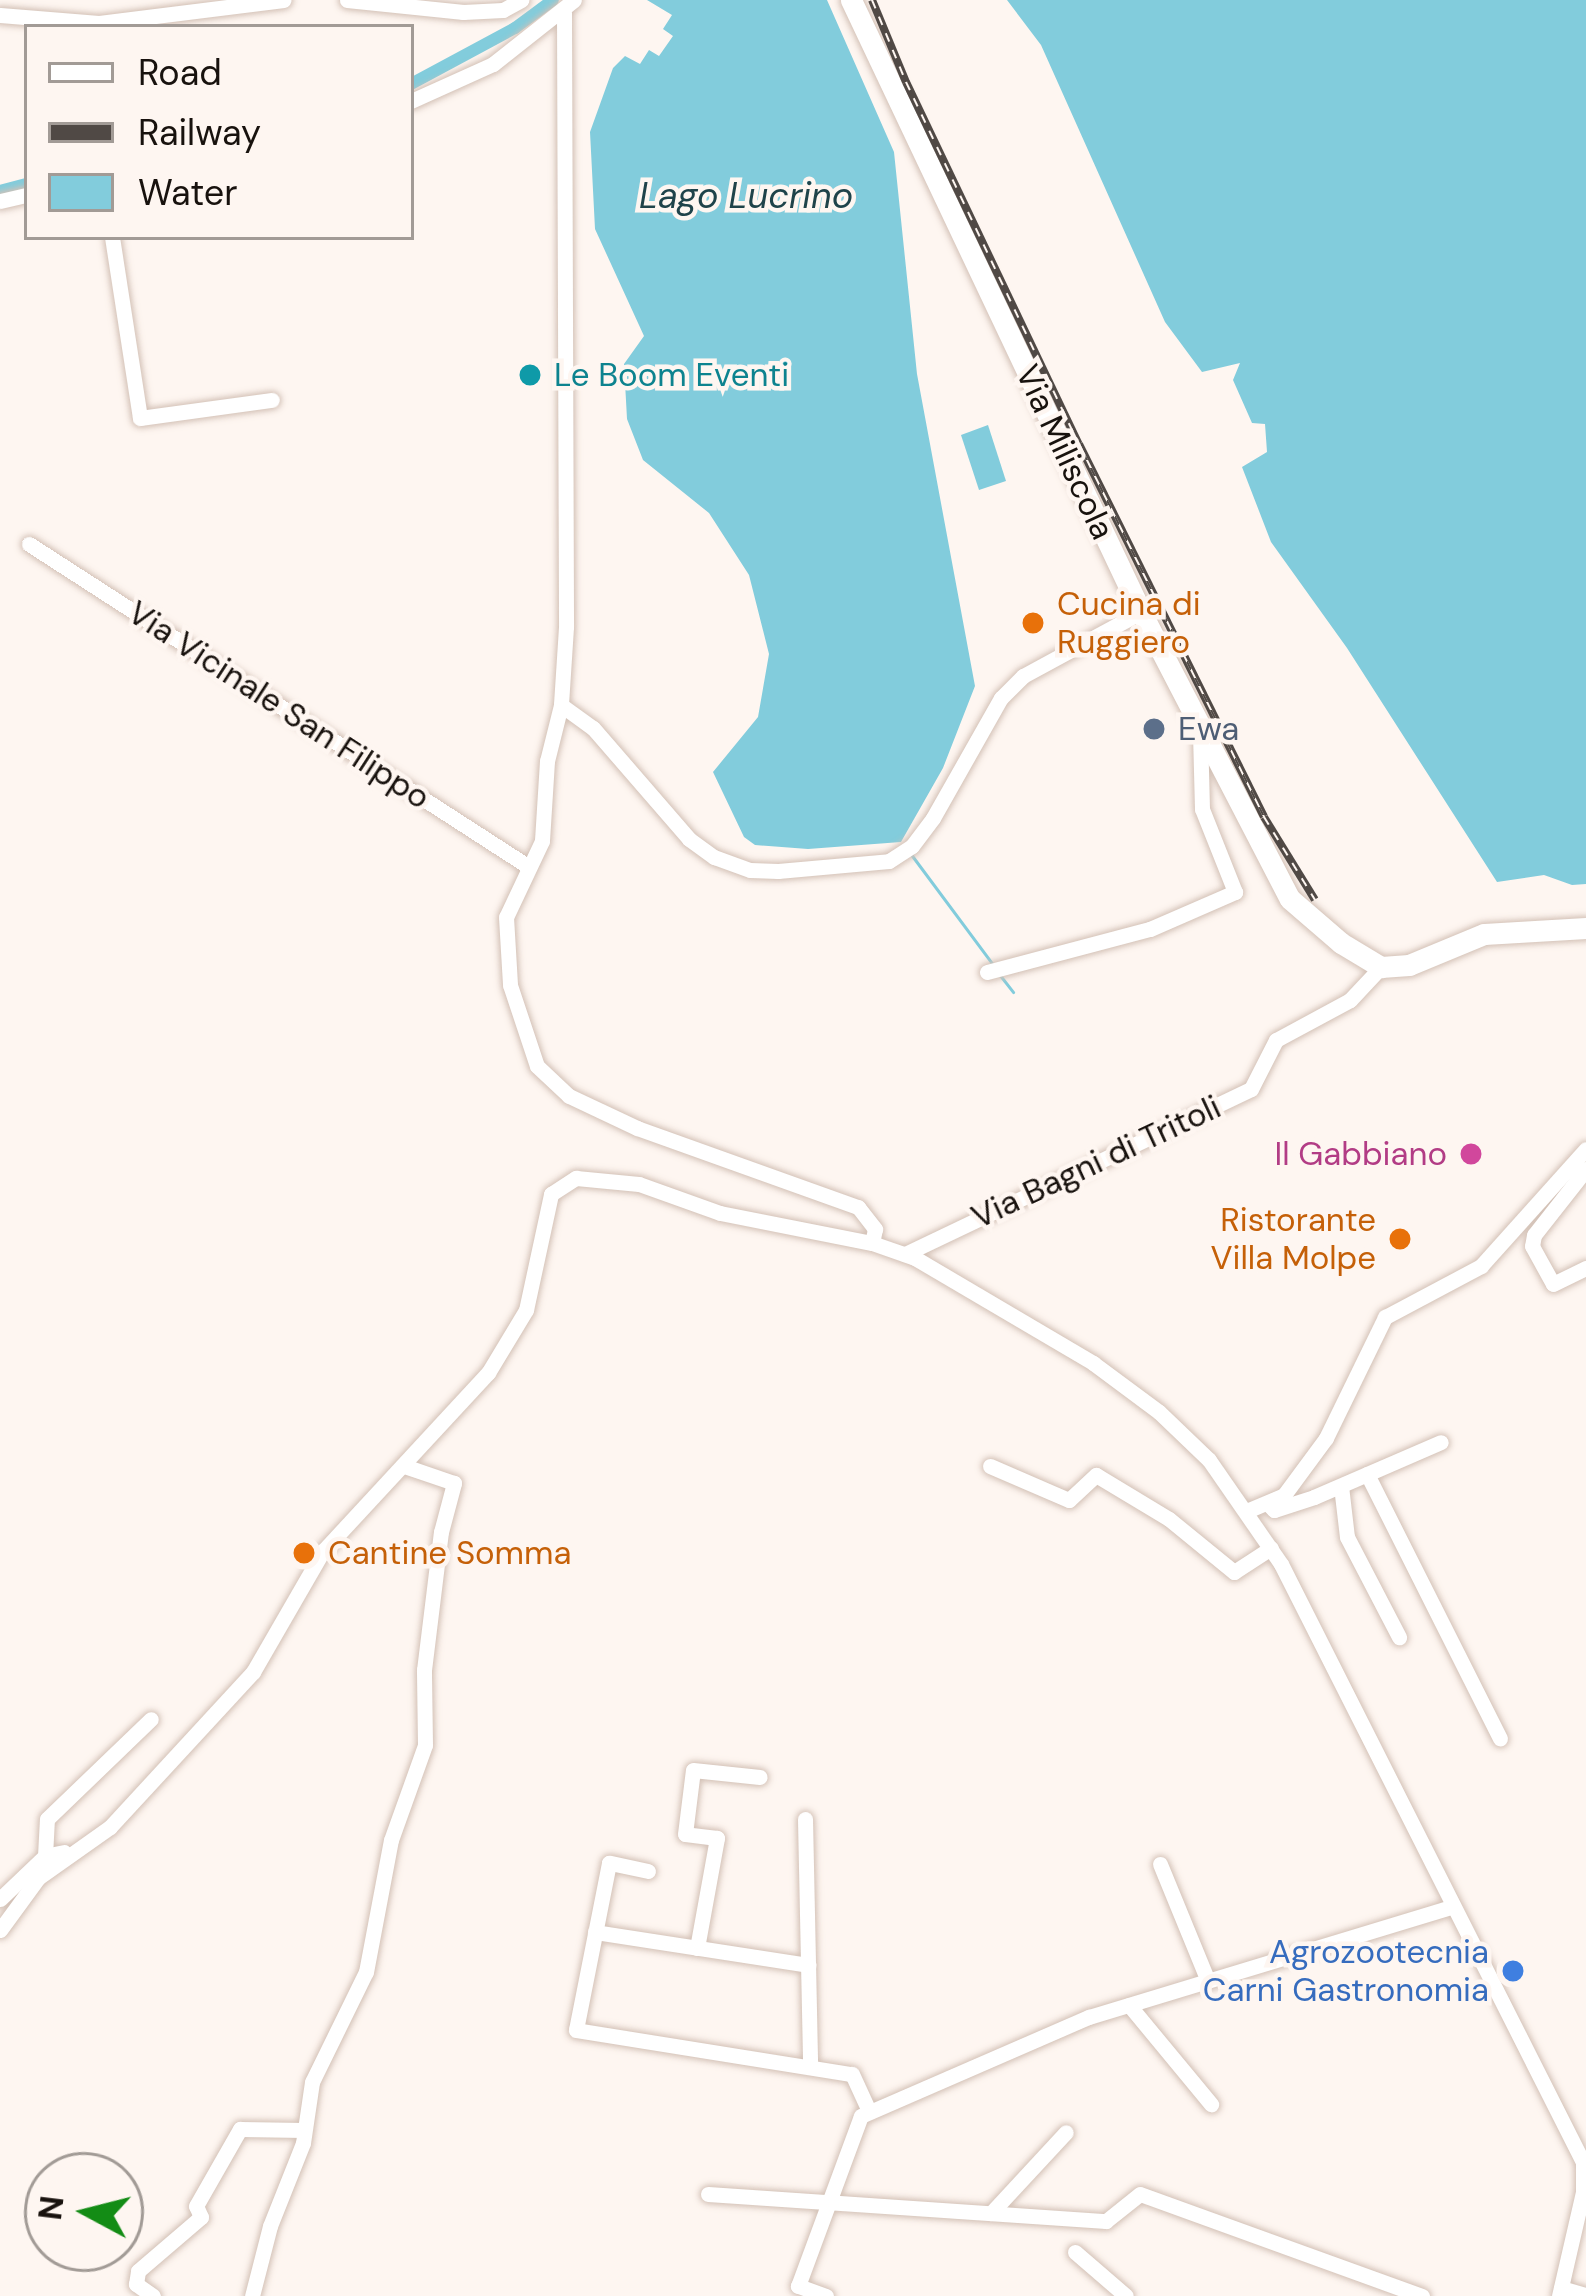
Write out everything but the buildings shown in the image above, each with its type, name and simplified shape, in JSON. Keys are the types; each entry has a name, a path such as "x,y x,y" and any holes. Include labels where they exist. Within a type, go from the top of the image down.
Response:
{"main road":[{"name":"Via Miliscola","path":"851,0 1141,612 1290,898 1341,944 1381,967"},
{"path":"1381,967 1408,965 1484,934 1586,928"}],"street":[{"path":"0,15 99,22 284,0"},
{"path":"346,0 463,12 503,10 521,0"},
{"path":"414,100 493,64 569,7"},
{"path":"569,7 566,607 561,705 547,761 542,842 506,917 505,962 527,1043 551,1083 637,1128 858,1207 875,1229 872,1243"},
{"path":"112,240 140,418 272,400"},
{"name":"Via Vicinale San Filippo","path":"28,544 529,867"},
{"path":"561,705 593,728 689,839 713,857 750,870 778,871 906,851 1001,698 1023,676 1141,612"},
{"path":"994,970 1150,929 1235,892 1208,828 1200,722"},
{"path":"1202,776 1226,774"},
{"name":"Via Bagni di Tritoli","path":"905,1254 1251,1089 1276,1040 1350,1000 1381,967"},
{"path":"1249,1510 1284,1495 1326,1438 1385,1317 1481,1266 1585,1159"},
{"path":"1585,1159 1534,1235 1532,1246 1553,1284 1586,1268"},
{"path":"0,1930 38,1878 71,1850 110,1827 253,1672 323,1551 404,1466 512,1339 526,1310 544,1210 563,1184 576,1178 638,1184 720,1213 905,1254 1093,1363 1159,1412 1209,1460 1271,1547 1583,2162 1585,2192 1560,2292 1586,2295"},
{"path":"1266,1503 1274,1510 1441,1442"},
{"path":"252,2296 304,2130 312,2082 366,1972 391,1840 424,1745 424,1670 441,1532 454,1483 404,1466"},
{"path":"990,1466 1069,1500 1096,1475 1169,1519 1234,1572 1271,1547"},
{"path":"1367,1474 1500,1738"},
{"path":"1341,1486 1347,1537 1399,1637"},
{"path":"45,1856 47,1819 152,1719"},
{"path":"697,1948 717,1838 685,1834 693,1770 760,1777"},
{"path":"805,1820 810,2068"},
{"path":"0,1900 45,1856 71,1850"},
{"path":"648,1871 609,1863 576,2030 852,2074 869,2111"},
{"path":"1160,1864 1208,1982"},
{"path":"826,2296 794,2291 824,2204 861,2116 869,2111 1129,2006 1452,1907"},
{"path":"596,1932 808,1965"},
{"path":"1129,2006 1210,2104"},
{"path":"153,2296 136,2284 138,2271 201,2217 196,2206 240,2129 304,2130"},
{"path":"991,2213 1066,2132"},
{"path":"708,2194 1106,2221 1140,2194 1422,2296"},
{"path":"1075,2252 1126,2296"}],"water":[{"name":"Lago Lucrino","path":"647,0 827,0 894,152 917,374 975,686 943,768 901,842 808,849 755,845 744,837 713,772 758,717 769,654 749,575 709,513 643,460 627,419 624,364 644,336 595,229 590,132 613,68 625,56 640,64 649,50 659,56 673,36 663,29 672,15"},
{"path":"1007,0 1586,0 1586,884 1572,885 1544,875 1497,882 1347,648 1271,542 1242,467 1267,452 1265,424 1252,423 1233,380 1240,363 1202,372 1165,322 1041,45"},
{"path":"988,425 1006,481 979,490 961,435"}],"waterway":[{"path":"414,82 515,28 553,0"},
{"path":"0,191 24,185"},
{"path":"910,853 994,966"},
{"path":"999,974 1013,992"}],"railway":[{"path":"872,0 906,82 1079,444 1264,817 1315,900"}],"place":[{"name":"Le Boom Eventi","path":"530,375"},
{"name":"Cucina di Ruggiero","path":"1033,623"},
{"name":"Ewa","path":"1154,729"},
{"name":"Il Gabbiano","path":"1471,1154"},
{"name":"Ristorante Villa Molpe","path":"1400,1239"},
{"name":"Cantine Somma","path":"304,1553"},
{"name":"Agrozootecnia Carni Gastronomia","path":"1513,1971"}]}
